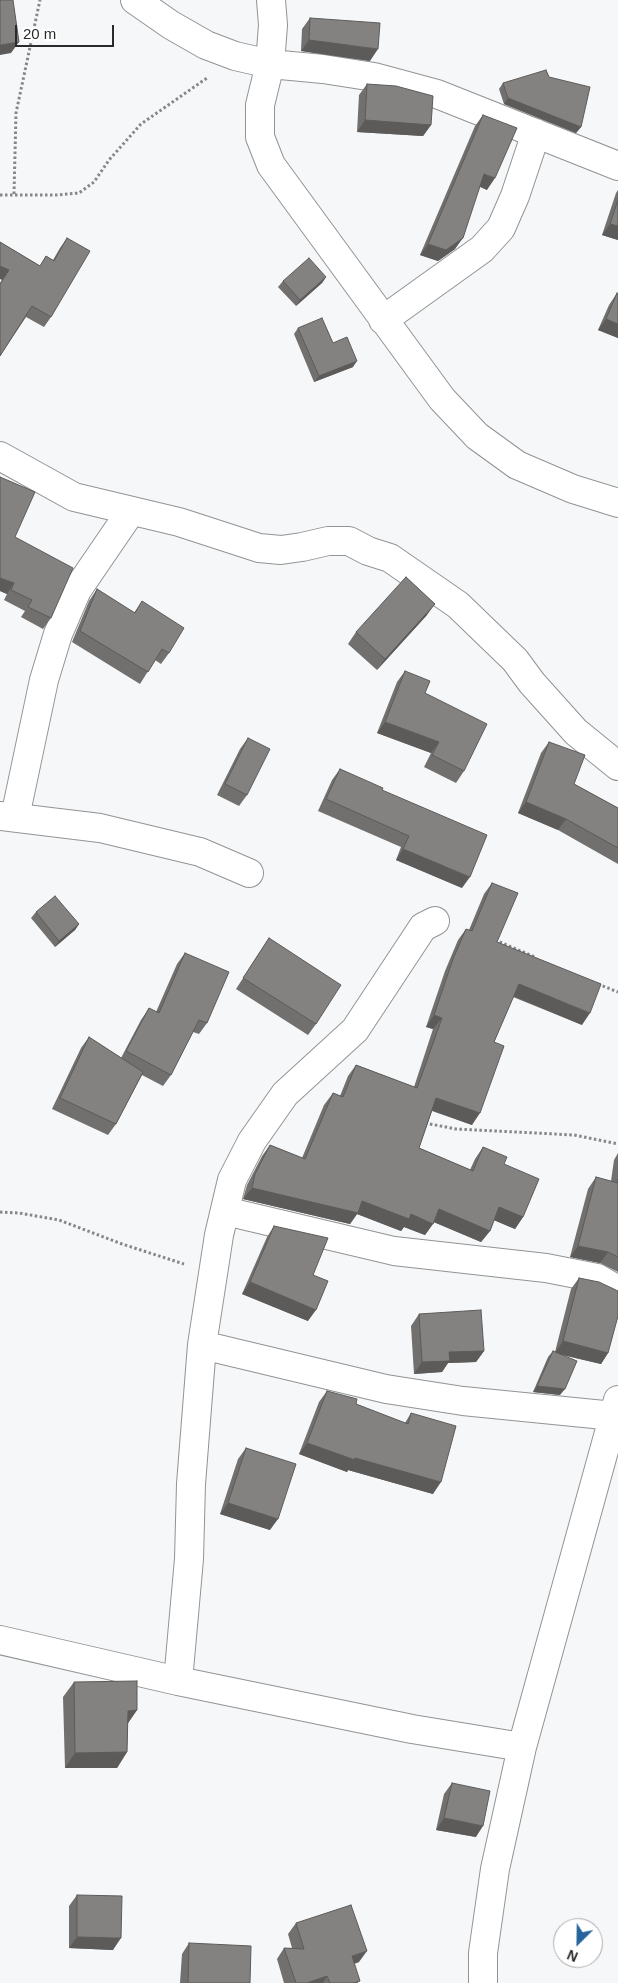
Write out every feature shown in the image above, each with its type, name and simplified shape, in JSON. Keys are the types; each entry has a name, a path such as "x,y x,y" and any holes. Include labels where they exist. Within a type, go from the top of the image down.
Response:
{"street":[{"path":"135,0 171,25 206,45 235,56 270,64 323,69 374,77 437,94 618,166"},
{"path":"271,0 273,25 270,64 260,105 260,137 271,165 442,399 477,436 517,465 573,489 618,503"},
{"path":"383,320 482,249 501,228 515,196 536,133"},
{"path":"0,456 74,497 179,522 260,548 281,550 328,541 349,541 368,551 390,558 458,605 516,660 532,683 576,732 618,766"},
{"path":"131,511 77,590 58,634 7,816 100,828 200,852 249,873"},
{"path":"178,1681 189,1559 191,1484 202,1345 213,1273 232,1180 252,1141 285,1094 355,1030 423,927 435,921"},
{"path":"225,1211 394,1251 546,1268 589,1276 597,1278 618,1290"},
{"path":"202,1345 386,1389 463,1401 616,1408 522,1747 495,1869 483,1953 483,1983"},
{"path":"0,1640 178,1681 412,1729 522,1747"}],"path":[{"path":"14,194 16,113 40,0"},
{"path":"0,195 79,193 94,182 109,160 141,124 195,88 235,56"},
{"path":"486,936 540,959"},
{"path":"592,981 618,992"},
{"path":"423,1123 456,1130 574,1135 618,1144"},
{"path":"0,1212 19,1213 59,1220 122,1244 213,1273"}],"building":[{"path":"0,0 13,0 19,42 0,45"},
{"path":"310,18 380,23 378,49 309,40"},
{"path":"546,70 549,77 590,87 581,127 508,98 503,83"},
{"path":"367,84 396,86 433,96 431,125 365,120"},
{"path":"483,115 517,128 495,178 484,174 463,238 446,250 428,244"},
{"path":"618,200 618,226 610,224"},
{"path":"67,238 90,251 51,317 32,306 0,356 0,284 9,270 0,266 0,242 40,266 46,256 54,261"},
{"path":"309,258 326,277 300,300 283,281"},
{"path":"618,294 618,324 606,319"},
{"path":"322,318 333,343 347,337 357,361 319,376 298,328"},
{"path":"0,477 35,492 15,537 73,568 51,618 28,607 32,600 11,590 14,583 0,578"},
{"path":"406,577 435,604 385,659 356,632"},
{"path":"97,589 135,613 142,601 184,628 169,653 162,649 148,672 80,631"},
{"path":"405,671 430,681 425,693 487,724 464,771 432,755 439,742 385,722"},
{"path":"248,738 270,749 247,795 225,784"},
{"path":"549,742 585,755 574,784 618,808 618,848 566,819 526,802"},
{"path":"340,769 383,788 382,790 487,835 470,877 403,849 409,836 326,799"},
{"path":"492,883 518,893 497,942 601,984 590,1013 519,984 494,1042 504,1046 480,1113 436,1098 419,1148 473,1171 483,1147 507,1157 504,1164 539,1179 523,1217 499,1207 490,1231 439,1209 433,1224 411,1214 409,1219 362,1201 358,1213 252,1188 255,1174 270,1145 305,1159 333,1093 343,1097 356,1065 417,1088 442,1018 434,1015 453,959 466,929 472,931"},
{"path":"55,896 79,924 59,941 36,912"},
{"path":"269,938 341,985 316,1024 243,978"},
{"path":"185,953 229,972 207,1023 199,1020 171,1075 126,1051 149,1008 159,1013"},
{"path":"89,1037 143,1072 116,1124 60,1098"},
{"path":"596,1177 618,1183 618,1257 608,1252 578,1246"},
{"path":"274,1226 328,1238 313,1275 328,1281 316,1310 250,1282"},
{"path":"579,1278 599,1282 618,1291 618,1316 608,1353 563,1341"},
{"path":"481,1310 484,1351 449,1352 450,1361 422,1362 419,1314"},
{"path":"553,1351 577,1361 565,1389 537,1386"},
{"path":"327,1391 357,1399 356,1404 408,1424 411,1413 456,1426 441,1482 355,1458 355,1460 307,1443"},
{"path":"246,1448 296,1464 278,1519 228,1503"},
{"path":"137,1681 137,1710 128,1711 127,1752 75,1753 74,1682"},
{"path":"452,1783 490,1791 483,1826 444,1818"},
{"path":"77,1895 122,1896 121,1938 77,1937"},
{"path":"351,1905 367,1951 352,1956 360,1981 354,1983 330,1983 327,1976 307,1983 296,1983 284,1948 304,1949 296,1923"},
{"path":"189,1943 251,1946 250,1983 188,1983"}]}
